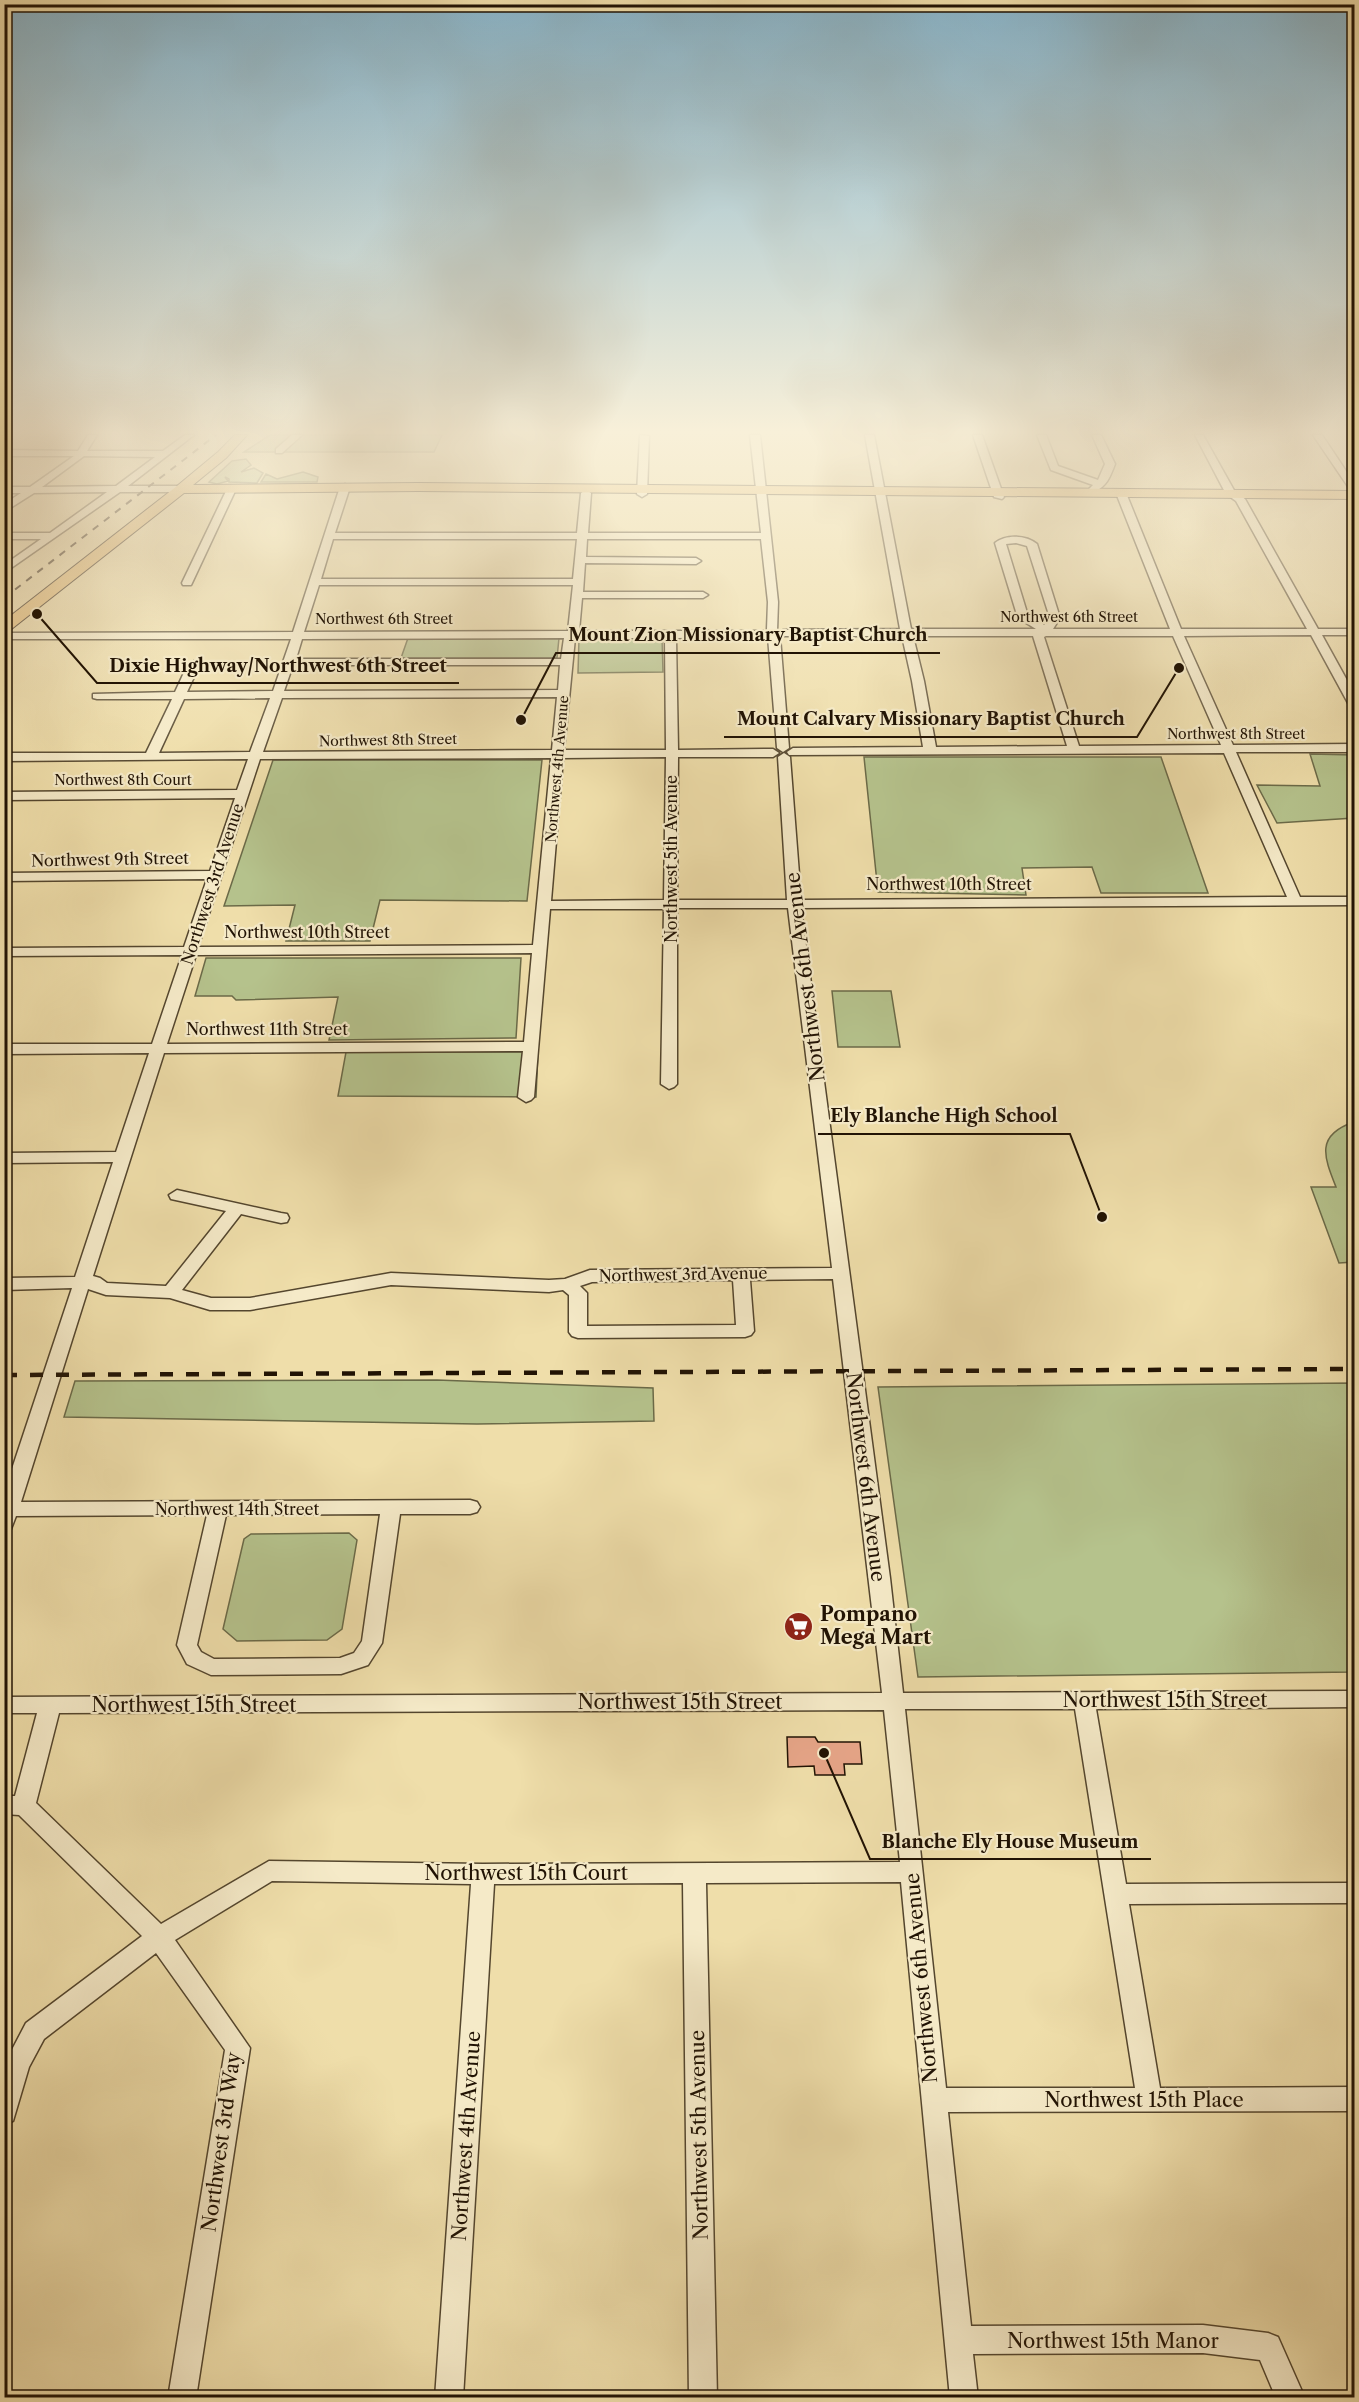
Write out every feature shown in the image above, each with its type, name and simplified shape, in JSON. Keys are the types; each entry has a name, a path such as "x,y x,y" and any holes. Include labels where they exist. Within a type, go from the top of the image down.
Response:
{"main road":[{"path":"4,628 107,547"}],"street":[{"path":"4,570 35,547"},
{"path":"188,583 204,547"},
{"name":"Northwest 3rd Avenue","path":"6,1514 84,1282 215,875 327,547"},
{"name":"Northwest 4th Avenue","path":"526,1097 566,662 571,634 574,630 581,547"},
{"name":"Northwest 6th Avenue","path":"767,547 794,903 893,1701 964,2397"},
{"path":"890,547 930,750"},
{"path":"1001,547 1023,618 1035,622 1045,632"},
{"path":"1033,547 1055,618 1045,632 1038,636 1074,750"},
{"path":"1142,547 1295,901"},
{"path":"1266,547 1354,703"},
{"path":"580,560 696,561"},
{"path":"315,582 578,582"},
{"path":"577,595 703,595"},
{"name":"Northwest 6th Street","path":"4,636 1354,632"},
{"name":"Northwest 5th Avenue","path":"669,1084 672,753 670,634"},
{"path":"289,662 566,662"},
{"path":"152,756 194,664"},
{"path":"97,696 563,693"},
{"name":"Northwest 8th Street","path":"4,757 1354,748"},
{"name":"Northwest 8th Court","path":"4,796 242,794"},
{"name":"Northwest 9th Street","path":"4,877 215,875"},
{"name":"Northwest 10th Street","path":"544,905 1354,901"},
{"name":"Northwest 10th Street","path":"4,952 539,949"},
{"name":"Northwest 11th Street","path":"4,1049 530,1046"},
{"path":"4,1158 123,1157"},
{"path":"177,1195 281,1218"},
{"path":"171,1292 237,1209"},
{"path":"567,1284 578,1293 578,1332 745,1331 741,1273"},
{"name":"Northwest 3rd Avenue","path":"84,1282 106,1289 171,1292 210,1304 226,1305 250,1304 391,1279 549,1286 567,1284 590,1276 841,1273"},
{"path":"4,1284 84,1282"},
{"name":"Northwest 14th Street","path":"6,1514 218,1509 470,1507"},
{"path":"218,1509 187,1645 194,1658 211,1668 341,1666 361,1659 372,1643 391,1508"},
{"name":"Northwest 15th Street","path":"4,1705 1354,1699"},
{"path":"1084,1701 1150,2100"},
{"path":"14,1806 50,1705"},
{"name":"Northwest 3rd Way","path":"14,1806 159,1937 238,2048 182,2397"},
{"name":"Northwest 15th Court","path":"4,2113 17,2065 35,2031 159,1937 269,1871 483,1875 912,1872"},
{"name":"Northwest 5th Avenue","path":"694,1873 703,2397"},
{"name":"Northwest 4th Avenue","path":"449,2397 483,1875"},
{"path":"1116,1894 1354,1893"},
{"name":"Northwest 15th Place","path":"933,2100 1354,2099"},
{"name":"Northwest 15th Manor","path":"958,2340 1203,2339 1268,2347 1291,2397"}],"green space":[{"path":"408,638 559,638 557,658 401,658"},
{"path":"579,638 662,638 663,672 578,673"},
{"path":"1310,754 1354,755 1354,818 1277,823 1257,785 1320,786"},
{"path":"864,757 1161,757 1208,893 1101,893 1092,867 1022,868 1026,895 878,892"},
{"path":"273,760 542,760 527,901 380,900 370,941 286,941 295,905 224,906"},
{"path":"206,958 521,958 516,1038 329,1040 338,997 236,1000 232,996 195,996"},
{"path":"832,991 891,991 900,1047 838,1047"},
{"path":"346,1052 538,1052 536,1097 338,1096"},
{"path":"1354,1122 1354,1262 1339,1263 1311,1187 1336,1187 1326,1157 1328,1140 1333,1133"},
{"path":"437,1380 653,1388 654,1421 477,1424 64,1417 75,1381"},
{"path":"1354,1383 1354,1672 918,1677 878,1387"},
{"path":"349,1533 357,1540 342,1629 327,1640 237,1641 223,1629 244,1539 251,1534"}],"building":[{"path":"787,1737 815,1737 818,1742 860,1742 862,1764 844,1764 845,1775 815,1775 814,1766 788,1767"}],"railway":[{"path":"4,598 70,547"},
{"path":"4,1375 1354,1369"}],"place":[{"name":"Dixie Highway/Northwest 6th Street","path":"37,614"},
{"name":"Mount Calvary Missionary Baptist Church","path":"1179,668"},
{"name":"Mount Zion Missionary Baptist Church","path":"521,720"},
{"name":"Ely Blanche High School","path":"1102,1217"},
{"name":"Pompano Mega Mart","path":"799,1626"},
{"name":"Blanche Ely House Museum","path":"824,1753"}]}
